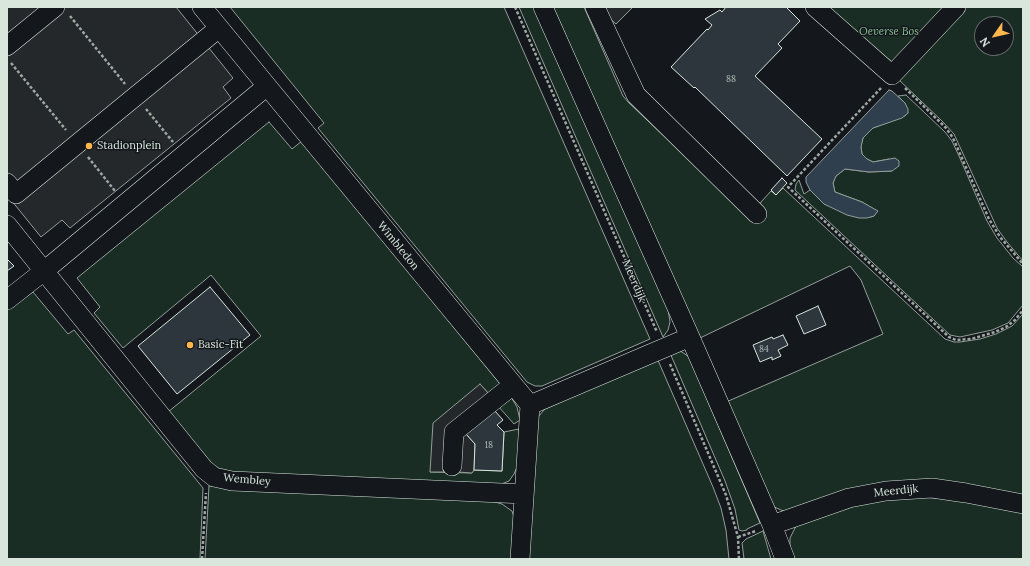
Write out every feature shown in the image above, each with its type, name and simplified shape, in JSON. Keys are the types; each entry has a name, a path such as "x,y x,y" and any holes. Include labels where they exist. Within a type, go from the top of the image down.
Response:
{"street":[{"path":"7,46 55,7"},
{"path":"7,300 267,86 202,7"},
{"path":"544,7 772,525 785,559"},
{"path":"816,7 892,75 956,7"},
{"path":"598,8 636,95 757,214"},
{"path":"7,183 16,194 219,28"},
{"name":"Wimbledon","path":"267,86 530,406"},
{"path":"7,224 44,271"},
{"name":"Wembley","path":"44,271 204,469 214,477 232,481 524,494"},
{"path":"520,559 530,406 690,338"},
{"path":"452,466 454,432 513,385"},
{"name":"Meerdijk","path":"772,525 849,498 886,491 932,488 1023,504"}],"path":[{"name":"Meerdijk","path":"515,7 664,348 726,495 738,537 738,559"},
{"path":"1023,264 1000,237 989,219 953,138 946,128 892,75 788,187 949,337 956,340 971,339 995,332 1006,327 1015,320 1023,310"},
{"path":"202,559 206,486 214,477"}],"green space":[{"path":"230,7 504,7 650,339 542,386 535,386 527,382 318,128 324,123"},
{"path":"519,7 536,7 668,309 670,322 668,330 663,337"},
{"path":"553,7 584,7 623,96 757,224 766,214 760,204 761,202 771,191 776,195 783,188 945,339 960,342 980,339 996,334 1012,326 1023,314 1023,500 969,488 788,513 772,506 726,402 883,334 861,280 850,266 700,338"},
{"name":"Oeverse Bos","path":"827,7 948,7 893,63"},
{"path":"964,7 1023,7 1023,261 997,228 954,134 897,78"},
{"path":"906,95 945,132 952,141 987,221 997,238 1013,258 1023,267 1023,305 1008,323 992,330 960,337 950,335 795,190 796,184 799,180 804,194 810,190 824,204 871,217 874,216 877,211 862,202 835,192 833,183 836,176 845,169 869,172 892,171 889,159 873,162 862,154 861,146 863,138 873,128 905,116 908,113 905,103 898,96"},
{"path":"269,122 292,149 302,141 501,385 489,394 480,384 430,472 472,473 474,470 502,471 504,432 519,429 518,465 509,481 499,485 234,473 220,469 213,465 168,412 261,336 211,275 123,348 94,313 100,307 77,278"},
{"path":"33,292 68,334 74,330 203,488 200,559 7,559 7,309"},
{"path":"678,351 689,357 760,523 747,530 739,530 735,509 725,481 670,353"},
{"path":"657,358 721,508 726,530 729,559 528,559 537,418 545,409"},
{"path":"511,397 517,407 520,420 514,424 498,406"},
{"path":"209,486 491,501 502,504 512,511 514,517 513,559 205,559"},
{"path":"924,497 968,501 1023,513 1023,559 795,559 790,547 790,538 798,525 863,503 888,498"},
{"path":"763,531 771,559 744,559 742,543 746,539"}],"shaded area":[{"name":"Stadionplein","path":"7,7 176,7 233,78 223,87 231,98 70,228 62,220 41,237 7,195"},
{"path":"602,7 633,7 616,24 607,16"},
{"path":"480,384 489,394 447,427 444,472 430,472 433,423"},
{"path":"466,434 475,444 474,470 472,473 458,472 458,442"}],"water":[{"path":"889,90 905,103 908,113 902,118 873,128 863,138 861,147 862,154 873,162 895,158 899,161 899,166 892,171 869,172 845,169 836,176 833,183 835,192 862,202 878,211 874,216 867,218 847,215 824,204 810,190 806,182 806,177"}],"building":[{"path":"726,7 786,7 800,21 778,44 782,48 755,76 822,139 787,176 695,87 694,88 671,67 712,25 705,19 720,10 722,12"},
{"path":"782,178 787,183 776,195 771,190"},
{"path":"7,259 14,266 7,271"},
{"path":"210,287 250,335 177,394 138,346"},
{"path":"818,306 826,325 804,334 796,316"},
{"path":"783,335 788,345 778,350 781,356 772,360 772,357 760,362 753,345 772,337 773,339"},
{"path":"494,410 503,420 497,425 504,432 502,471 474,470 475,444 466,434"}],"place":[{"name":"Stadionplein","path":"89,146"},
{"name":"Basic-Fit","path":"190,345"}]}
